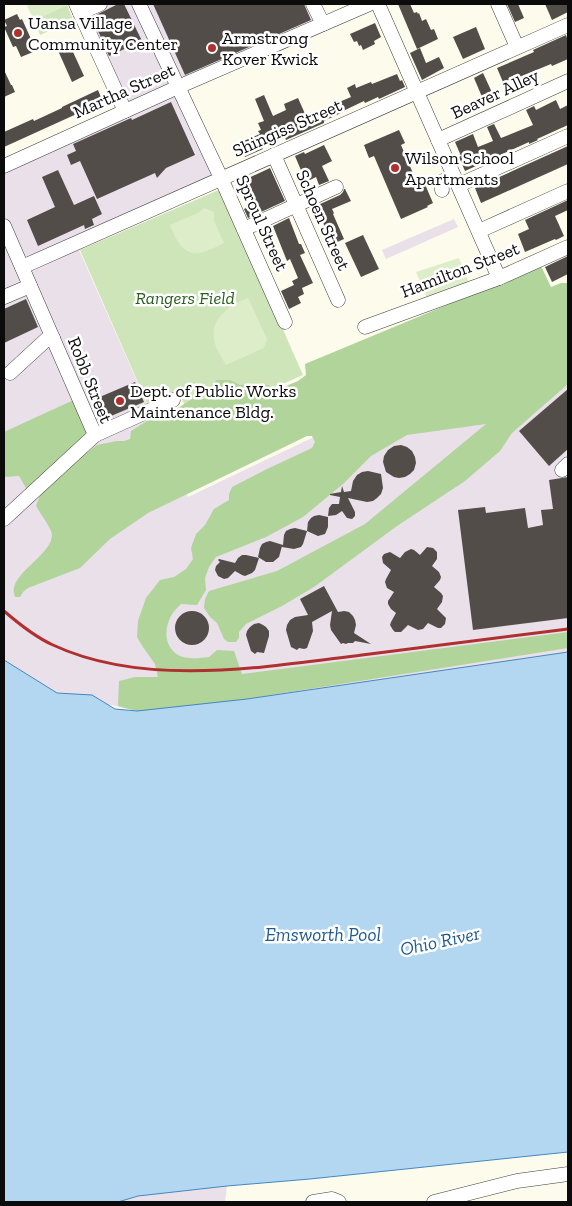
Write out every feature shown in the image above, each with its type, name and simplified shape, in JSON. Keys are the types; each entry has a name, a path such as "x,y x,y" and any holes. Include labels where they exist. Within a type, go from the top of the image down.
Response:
{"street":[{"path":"100,4 78,8 125,111"},
{"name":"Sproul Street","path":"139,4 221,178 285,322"},
{"path":"313,4 322,24"},
{"name":"Martha Street","path":"4,166 178,87 369,4"},
{"path":"378,4 499,278"},
{"path":"498,4 517,47"},
{"name":"Shingiss Street","path":"22,267 517,47 567,29"},
{"name":"Beaver Alley","path":"438,140 568,81"},
{"path":"442,190 441,184 443,182 456,181 568,136"},
{"name":"Schoen Street","path":"274,155 338,300"},
{"path":"244,229 336,187"},
{"path":"479,231 568,191"},
{"name":"Robb Street","path":"4,226 95,434 4,518"},
{"name":"Hamilton Street","path":"365,327 499,278 568,247"},
{"path":"4,297 30,286"},
{"path":"10,373 47,339 53,338"},
{"path":"95,434 173,400"},
{"path":"434,1202 517,1181 568,1174"},
{"path":"313,1202 332,1199 340,1202"}],"shaded area":[{"path":"100,4 313,4 323,24 178,87 221,178 76,243 188,497 568,316 568,652 247,699 137,711 57,693 4,660 4,166 125,111 80,13"},
{"path":"454,219 458,227 386,259 382,250"},
{"path":"227,1186 225,1202 118,1202 138,1196"}],"green space":[{"path":"32,4 64,4 65,6 34,20 27,6"},
{"path":"67,5 73,20 40,35 34,20"},
{"name":"Rangers Field","path":"221,189 303,375 193,424 178,390 147,403 80,250"},
{"path":"204,208 214,212 214,221 224,243 205,252 191,252 180,244 170,225 198,213"},
{"path":"459,258 469,283 427,298 416,272"},
{"path":"541,266 551,287 561,283 568,283 568,384 512,433 500,451 465,481 397,526 314,587 246,624 239,632 239,638 236,642 228,642 224,639 217,623 204,608 205,599 209,591 277,571 365,524 486,424 407,435 371,456 343,484 303,517 266,537 216,557 209,567 205,578 206,590 197,605 181,604 172,614 166,632 170,647 178,655 185,658 209,657 217,650 234,651 242,674 568,632 568,648 164,712 140,712 118,706 119,681 135,677 158,677 155,664 137,637 138,621 146,598 160,580 174,577 186,569 193,559 191,548 196,534 205,525 214,509 229,500 232,487 312,448 315,442 312,436 307,436 148,513 110,539 80,568 28,588 20,597 15,597 14,589 17,581 45,550 52,534 36,506 40,495 71,465 97,445 130,439 131,431 161,413 178,408 197,396 206,399 209,388 217,380 230,380 240,385 256,383 268,385 274,391 298,381 306,375 305,364"},
{"path":"248,298 267,339 264,348 226,365 215,344 215,327 217,321 227,309"},
{"path":"78,398 94,434 29,493 19,476 4,477 4,432"}],"water":[{"name":"Emsworth Pool","path":"568,652 568,1152 227,1186 138,1196 118,1202 4,1202 4,660 57,693 92,695 115,709 137,711 247,699"}],"building":[{"path":"118,4 124,4 142,41 109,56 92,17"},
{"name":"Armstrong Kover Kwick","path":"153,4 304,4 311,20 185,75"},
{"path":"398,4 410,4 414,13 419,13 422,21 426,19 431,30 434,29 438,39 417,49"},
{"path":"507,4 518,4 524,18 515,22"},
{"path":"545,4 568,4 568,12 552,20"},
{"name":"Uansa Village Community Center","path":"17,14 20,20 22,19 31,39 28,41 33,52 21,57 16,46 13,47 4,27 7,26 4,20"},
{"path":"375,23 381,37 374,41 375,44 363,50 357,41 354,42 350,34"},
{"path":"476,27 485,49 463,59 453,37"},
{"path":"566,35 568,59 503,82 497,68 534,52 533,50"},
{"path":"68,41 84,76 72,82 56,46"},
{"path":"420,48 426,63 439,57 444,68 422,80 410,53"},
{"path":"4,70 15,92 4,97"},
{"path":"483,73 495,99 485,104 474,78"},
{"path":"397,74 405,87 379,99 378,97 365,103 364,101 324,121 324,123 286,140 284,135 261,145 263,149 245,157 239,143 260,134 258,131 261,130 258,123 264,121 255,99 264,95 273,116 286,110 284,104 298,98 306,116 351,97 347,88 355,84 356,88"},
{"path":"98,90 103,102 4,147 4,132 33,119 34,121"},
{"path":"556,100 560,109 568,105 568,125 465,171 455,142 473,134 478,147 493,141 487,127 494,124 501,138 533,125 526,110 534,106 536,110"},
{"path":"171,102 195,155 166,168 157,178 155,173 97,199 80,161 71,165 67,155 76,151 73,144"},
{"name":"Wilson School Apartments","path":"399,130 405,143 401,145 415,178 421,175 433,203 401,219 374,156 369,158 364,145"},
{"path":"324,145 332,161 322,166 329,181 319,185 316,177 306,182 295,156 304,152 305,154"},
{"path":"568,146 568,164 481,203 475,188"},
{"path":"270,168 285,201 248,218 244,209 254,204 244,180"},
{"path":"58,170 74,205 94,196 102,214 92,219 94,225 85,229 84,225 38,246 27,220 55,207 42,177"},
{"path":"344,189 351,201 332,209 344,239 333,244 320,216 318,217 315,210 320,208 318,205 340,195"},
{"path":"568,200 568,210 555,216 564,236 525,252 518,234 529,229 525,220"},
{"path":"289,218 299,244 301,244 305,253 300,255 313,283 302,288 304,294 298,297 301,303 289,309 281,291 294,285 292,281 298,278 290,259 287,261 273,226"},
{"path":"363,235 379,269 361,277 345,243"},
{"path":"568,256 568,274 552,282 545,267"},
{"path":"26,299 38,327 4,343 4,309"},
{"name":"Dept. of Public Works Maintenance Bldg.","path":"135,382 144,402 104,419 95,399"},
{"path":"568,389 568,449 549,466 519,431"},
{"path":"401,445 412,451 416,463 414,470 410,474 399,478 386,472 383,462 388,450 394,446"},
{"path":"368,471 381,474 383,488 381,494 373,501 367,502 348,498 355,512 355,516 352,519 347,518 342,511 336,515 328,516 329,508 332,504 339,504 340,497 330,494 341,492 342,486 344,492 351,491 353,481 357,475"},
{"path":"568,477 568,618 473,630 458,510 485,507 486,513 525,508 528,528 543,525 541,510 553,509 549,480"},
{"path":"319,515 328,517 328,527 325,534 318,536 307,531 308,522 311,518"},
{"path":"295,528 307,531 301,547 294,549 282,546 279,557 273,562 266,562 258,557 262,544 270,541 283,545 286,531"},
{"path":"427,547 433,548 437,552 437,559 432,566 439,572 441,577 434,587 443,596 442,602 437,609 446,618 445,624 438,628 428,623 423,629 418,630 408,625 401,632 395,632 390,625 396,613 388,604 394,592 387,588 385,582 391,570 383,563 382,557 390,552 400,558 411,549 420,555"},
{"path":"242,555 259,558 252,573 245,576 235,571 228,578 224,579 218,576 215,570 220,562 219,559 235,563"},
{"path":"324,586 338,612 349,612 353,616 356,625 354,633 371,644 355,641 353,643 341,644 331,630 332,611 312,622 313,631 307,648 299,648 297,650 291,647 286,630 287,625 295,617 308,615 300,599"},
{"path":"192,611 204,616 209,628 204,640 192,645 180,640 175,628 180,616"},
{"path":"259,623 266,627 269,631 269,636 264,653 257,652 255,654 251,651 246,635 250,627"}],"railway":[{"path":"4,611 27,630 53,645 89,658 126,666 165,670 205,671 285,665 568,629"}],"place":[{"name":"Uansa Village Community Center","path":"18,33"},
{"name":"Armstrong Kover Kwick","path":"212,48"},
{"name":"Wilson School Apartments","path":"395,168"},
{"name":"Dept. of Public Works Maintenance Bldg.","path":"120,401"}],"water label":[{"name":"Ohio River","path":"440,941"}]}
